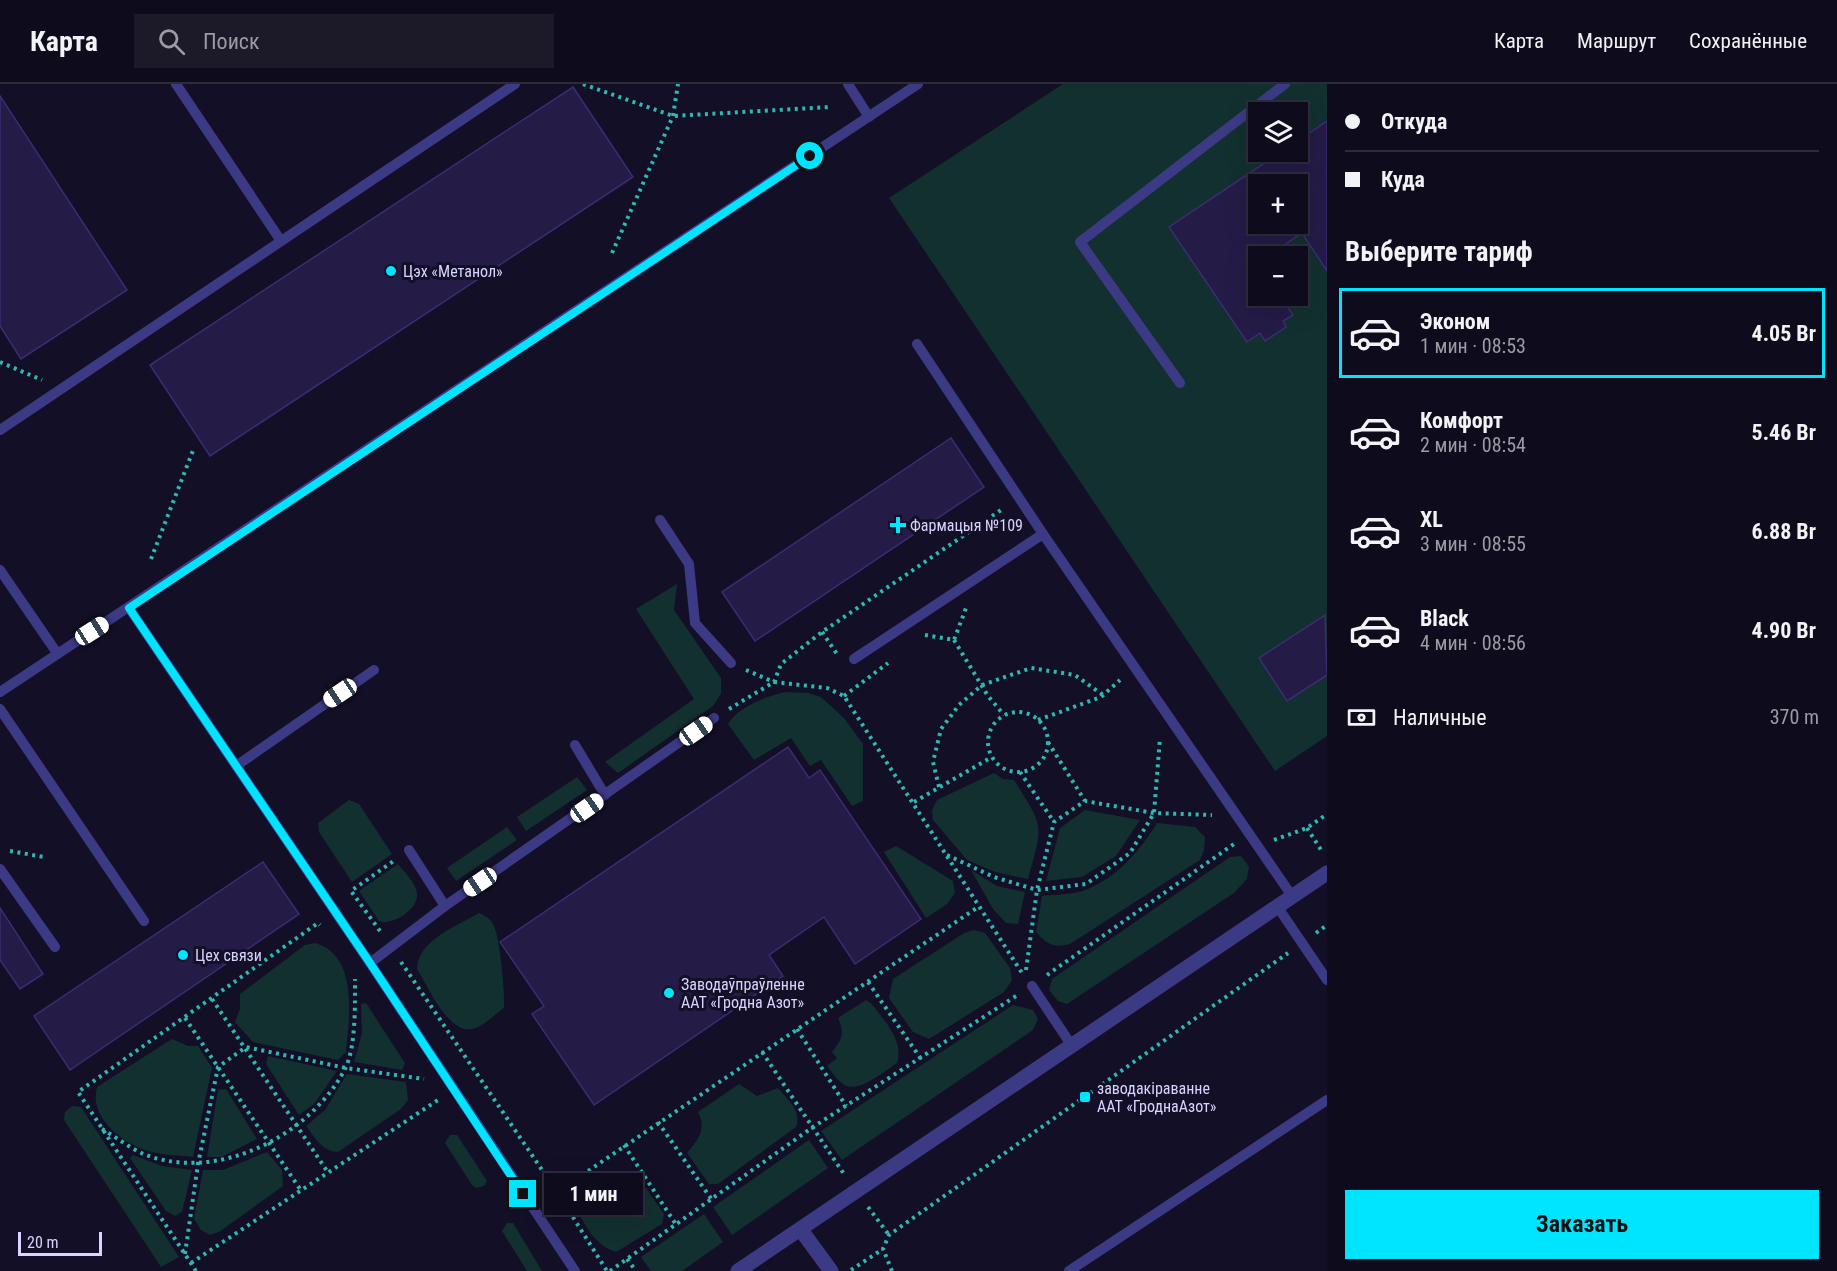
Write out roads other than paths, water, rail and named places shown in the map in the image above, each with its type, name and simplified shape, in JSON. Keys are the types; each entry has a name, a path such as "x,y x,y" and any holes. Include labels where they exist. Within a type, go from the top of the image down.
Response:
{"street":[{"path":"738,1271 1327,873"},
{"path":"801,1230 831,1271"}],"lane":[{"path":"176,84 281,241"},
{"path":"0,430 515,84"},
{"path":"848,84 869,117"},
{"path":"0,692 918,84"},
{"path":"1180,383 1080,242 1285,84"},
{"path":"917,344 1043,534 1292,896"},
{"path":"660,520 689,564 695,623 730,663"},
{"path":"854,659 1043,534"},
{"path":"0,570 57,653"},
{"path":"129,608 370,963 575,1271"},
{"path":"236,766 374,670"},
{"path":"0,709 144,921"},
{"path":"370,963 445,906 714,718"},
{"path":"575,745 605,795"},
{"path":"409,850 445,906"},
{"path":"0,869 55,947"},
{"path":"1277,906 1327,980"},
{"path":"1032,986 1072,1046"},
{"path":"1069,1271 1327,1100"}],"place":[{"name":"Цэх «Метанол»","path":"391,271"},
{"name":"Фармацыя №109","path":"898,525"},
{"name":"Цех связи","path":"183,955"},
{"name":"Заводаўпраўленне ААТ «Гродна Азот»","path":"669,993"},
{"name":"заводакіраванне ААТ «ГроднаАзот»","path":"1085,1097"}]}
